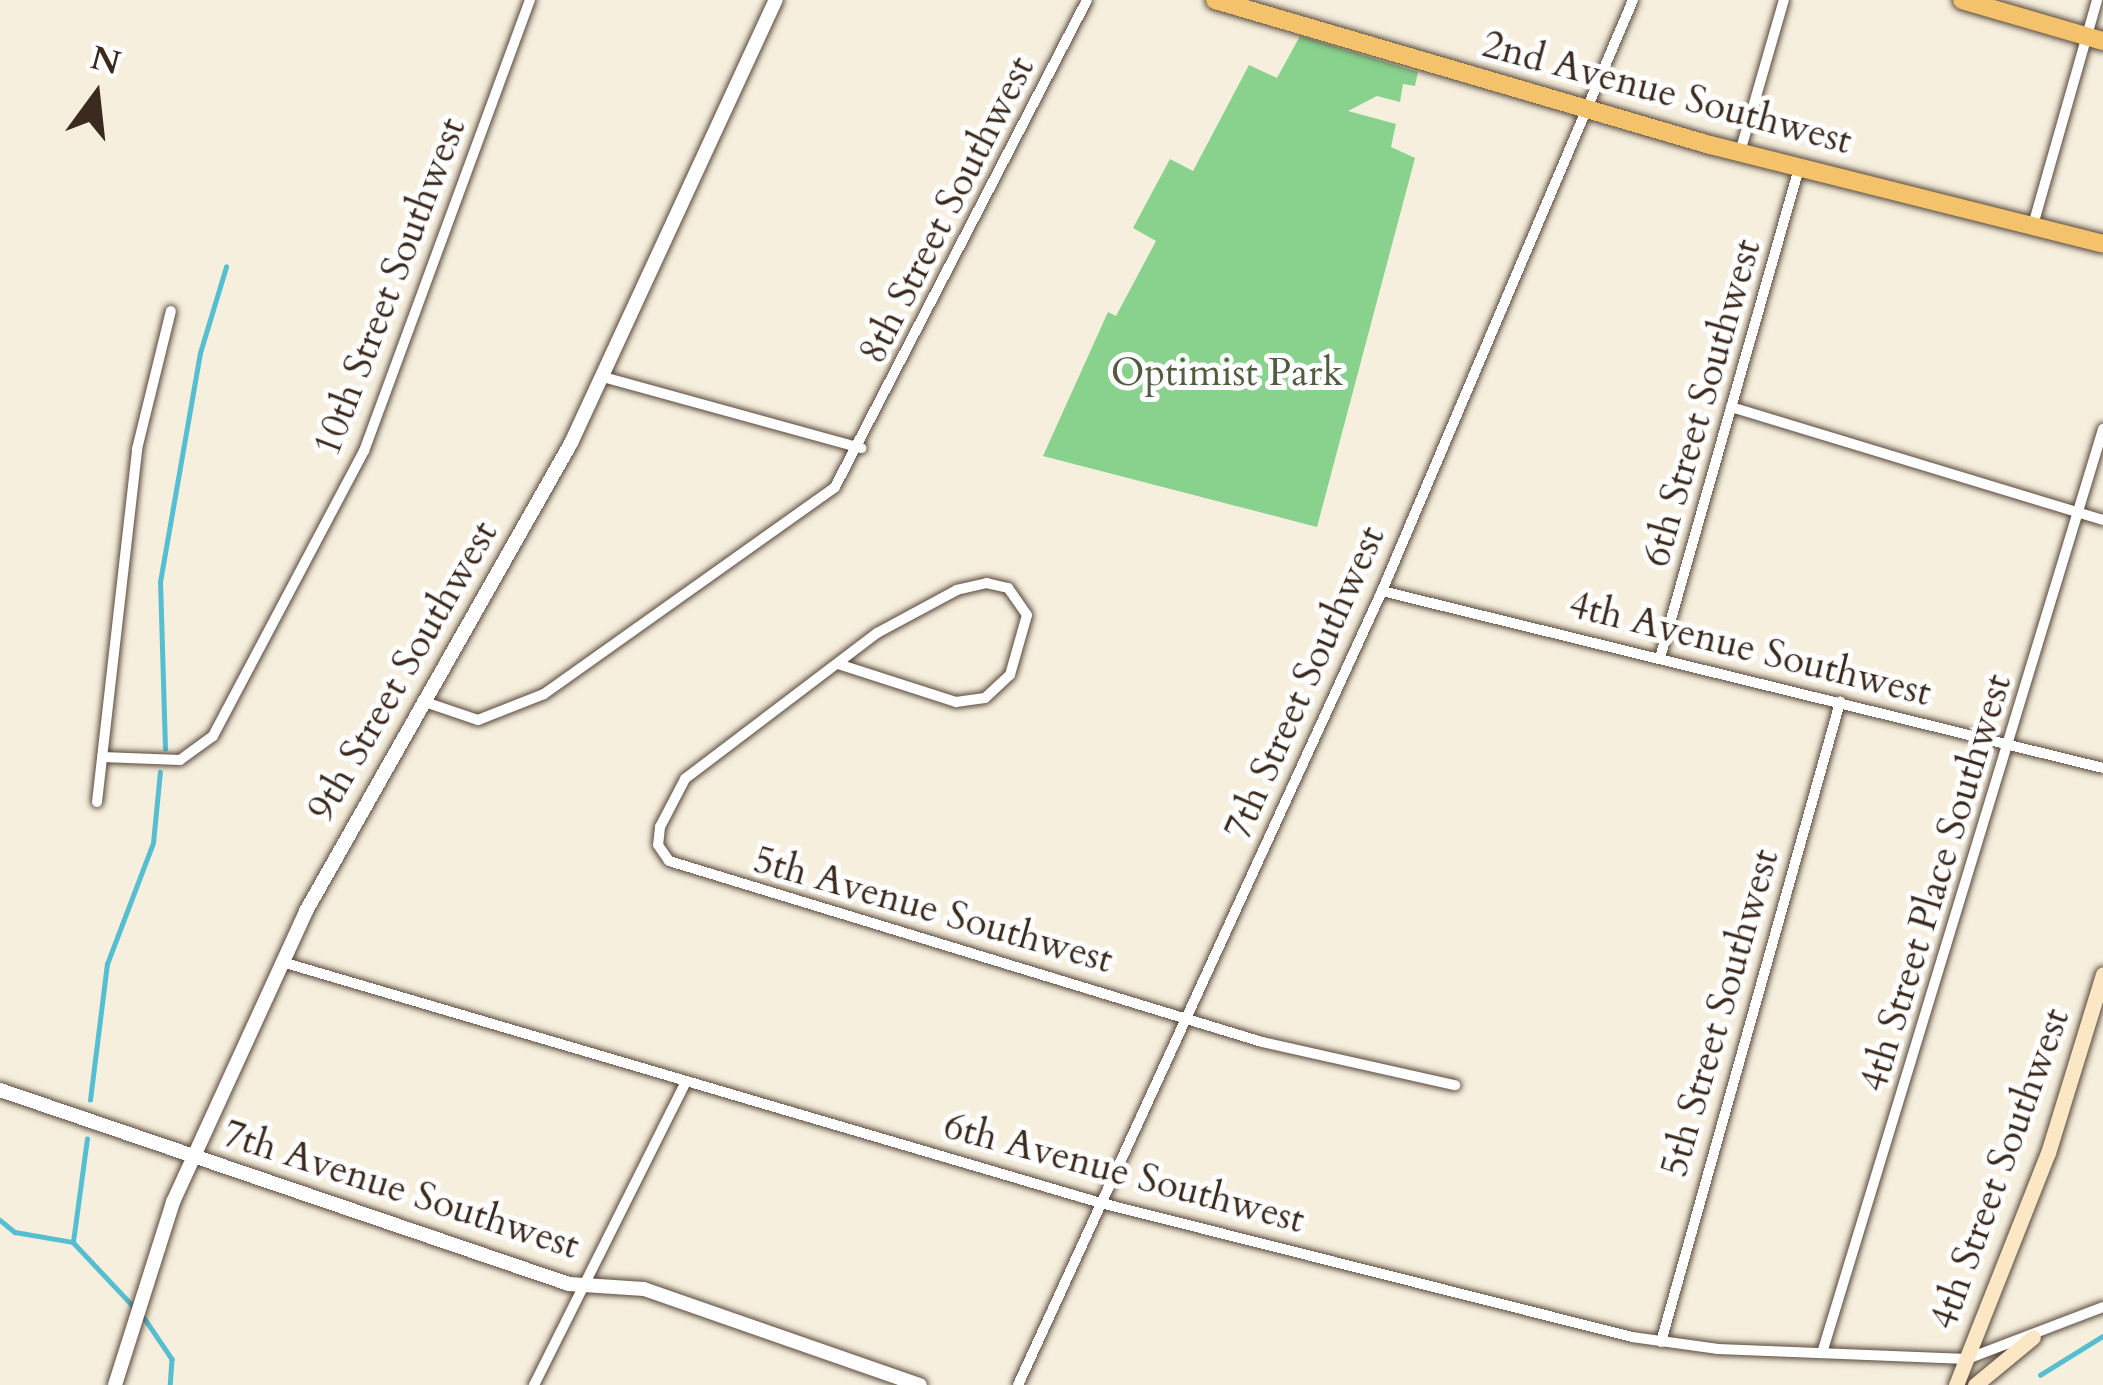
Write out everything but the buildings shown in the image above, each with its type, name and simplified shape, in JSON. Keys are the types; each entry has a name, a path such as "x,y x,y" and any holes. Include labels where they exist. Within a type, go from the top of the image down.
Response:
{"main road":[{"name":"2nd Avenue Southwest","path":"1215,0 1740,152 2103,244"},
{"path":"1962,0 2094,38"},
{"name":"4th Street Southwest","path":"1956,1385 2048,1153 2103,974"},
{"path":"1975,1385 2033,1337"}],"street":[{"name":"10th Street Southwest","path":"102,757 172,761 191,757 213,736 364,451 530,0"},
{"name":"9th Street Southwest","path":"115,1385 152,1260 282,962 604,377 776,0"},
{"name":"8th Street Southwest","path":"422,701 478,720 544,694 710,571 826,498 861,448 1087,0"},
{"name":"7th Street Southwest","path":"1018,1385 1382,591 1633,0"},
{"path":"1740,152 1784,0"},
{"path":"2033,225 2094,38 2097,0"},
{"name":"6th Street Southwest","path":"1660,658 1800,164"},
{"path":"97,802 136,449 171,311"},
{"path":"604,377 861,448"},
{"path":"1731,406 2103,520"},
{"name":"4th Street Place Southwest","path":"1822,1354 2013,746 2103,429"},
{"name":"5th Avenue Southwest","path":"838,664 936,697 985,698 1010,675 1027,615 1008,588 972,585 914,610 838,664 685,779 660,827 658,845 669,861 1262,1042 1455,1084"},
{"name":"4th Avenue Southwest","path":"1382,591 2103,768"},
{"name":"5th Street Southwest","path":"1661,1342 1840,702"},
{"name":"6th Avenue Southwest","path":"282,962 1101,1202 1661,1342 1967,1358 2103,1307"},
{"path":"534,1385 686,1082"},
{"name":"7th Avenue Southwest","path":"0,1090 585,1285 644,1289 920,1385"}],"green space":[{"name":"Optimist Park","path":"1300,36 1418,72 1415,86 1403,84 1400,102 1377,96 1348,111 1396,124 1391,147 1415,158 1317,527 1043,456 1108,312 1116,316 1156,241 1133,228 1170,159 1193,171 1249,65 1277,78"}],"waterway":[{"path":"165,749 160,582 200,353 226,267"},
{"path":"90,1100 107,964 153,843 160,772"},
{"path":"73,1242 87,1139"},
{"path":"0,1220 15,1232 73,1242 135,1308"},
{"path":"143,1316 172,1359 170,1385"},
{"path":"2040,1375 2103,1336"}]}
